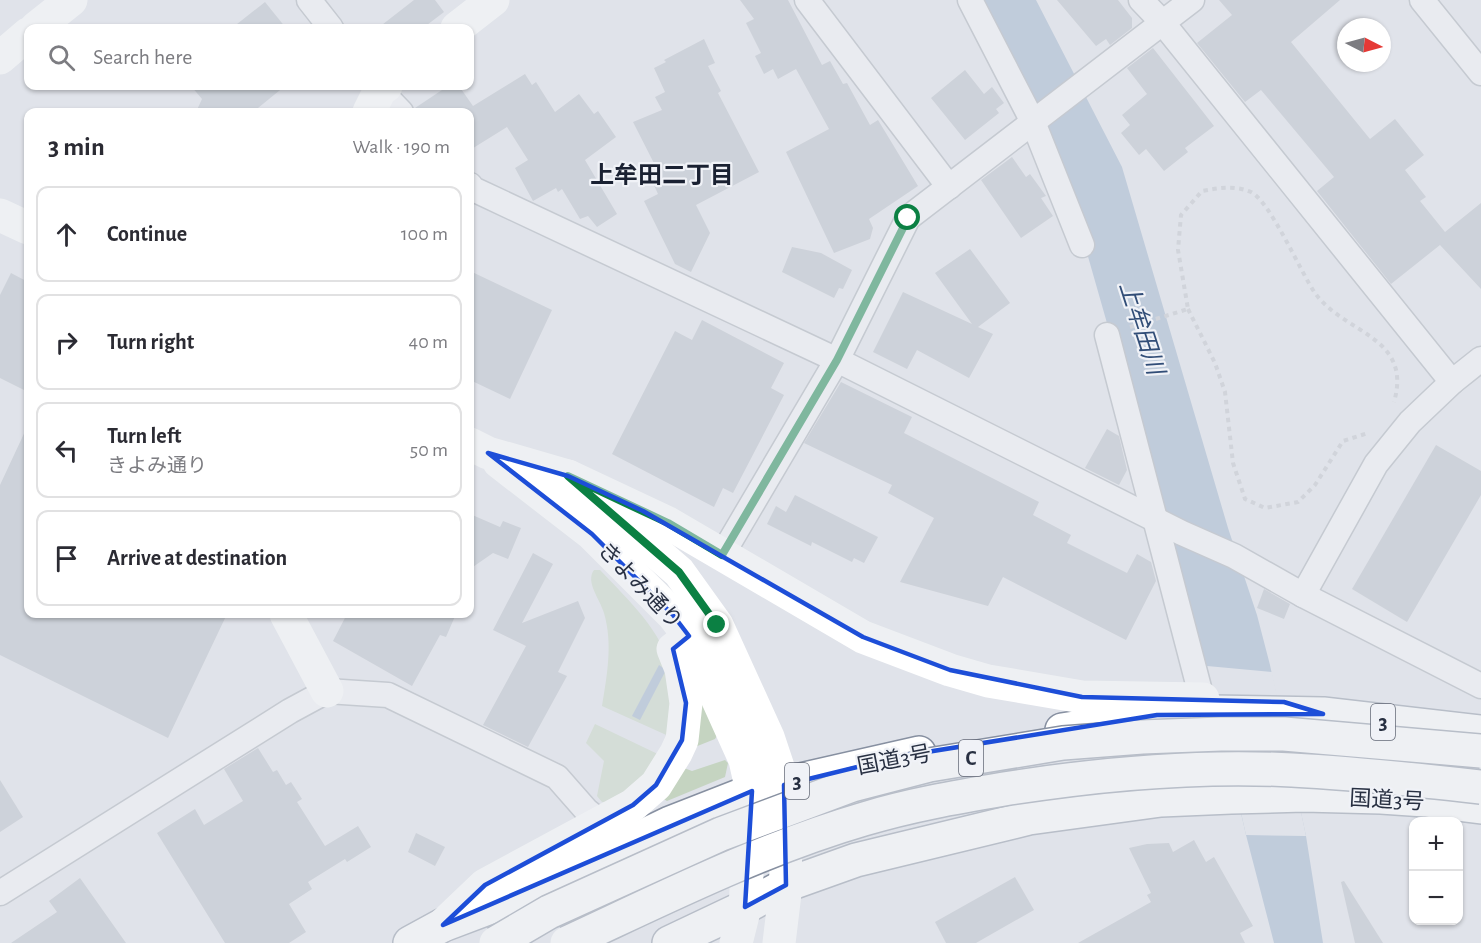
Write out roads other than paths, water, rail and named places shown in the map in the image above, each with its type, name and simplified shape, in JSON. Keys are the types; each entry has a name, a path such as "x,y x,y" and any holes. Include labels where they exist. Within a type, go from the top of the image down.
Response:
{"main road":[{"path":"462,24 493,0"},
{"path":"0,58 24,37"},
{"path":"0,214 24,226"},
{"name":"きよみ通り","path":"479,449 568,476 679,572 717,625 768,737 784,785 786,885 779,943"},
{"name":"きよみ通り","path":"479,449 592,534 673,615 689,636 745,760 752,791 745,907 736,943"},
{"path":"568,476 668,523 863,637 950,670 988,681 1082,697 1208,703"},
{"path":"288,618 327,691"},
{"path":"443,925 485,885 633,805 656,784 682,740 686,703 681,669 673,649 689,636"},
{"name":"国道3号","path":"410,943 443,925 517,897 670,823 752,791 902,756 1157,715 1208,703 1285,707 1323,714 1481,732"},
{"name":"C","path":"496,943 549,912 721,834 852,785 929,765 1063,743 1221,734 1284,734 1481,751"},
{"name":"C","path":"567,943 737,864 863,819 938,800 1067,779 1149,772 1230,769 1313,771 1481,787"},
{"name":"国道3号","path":"669,943 786,885 856,860 1029,818 1161,800 1231,796 1304,795 1425,800 1481,807"}],"street":[{"path":"309,0 328,24"},
{"path":"807,0 949,187"},
{"path":"970,0 1036,120 1082,245"},
{"path":"1141,0 1162,22 1452,382"},
{"path":"722,555 837,360 908,218 1192,0"},
{"path":"1422,0 1481,73"},
{"path":"474,188 837,360 1182,533 1234,556 1303,595 1481,686"},
{"path":"1116,332 1156,520 1208,703"},
{"path":"1303,595 1376,464 1410,422 1452,382 1481,359"},
{"path":"0,893 290,711 327,691 388,695 557,777 586,810 601,822"}],"water":[{"name":"上牟田川","path":"975,0 1036,0 1122,167 1270,665 1306,836 1323,943 1274,943 1246,835 1207,666 1196,635 1079,225"},
{"path":"659,665 666,670 640,720 632,716"}],"district":[{"name":"上牟田二丁目","path":"662,175"}]}
